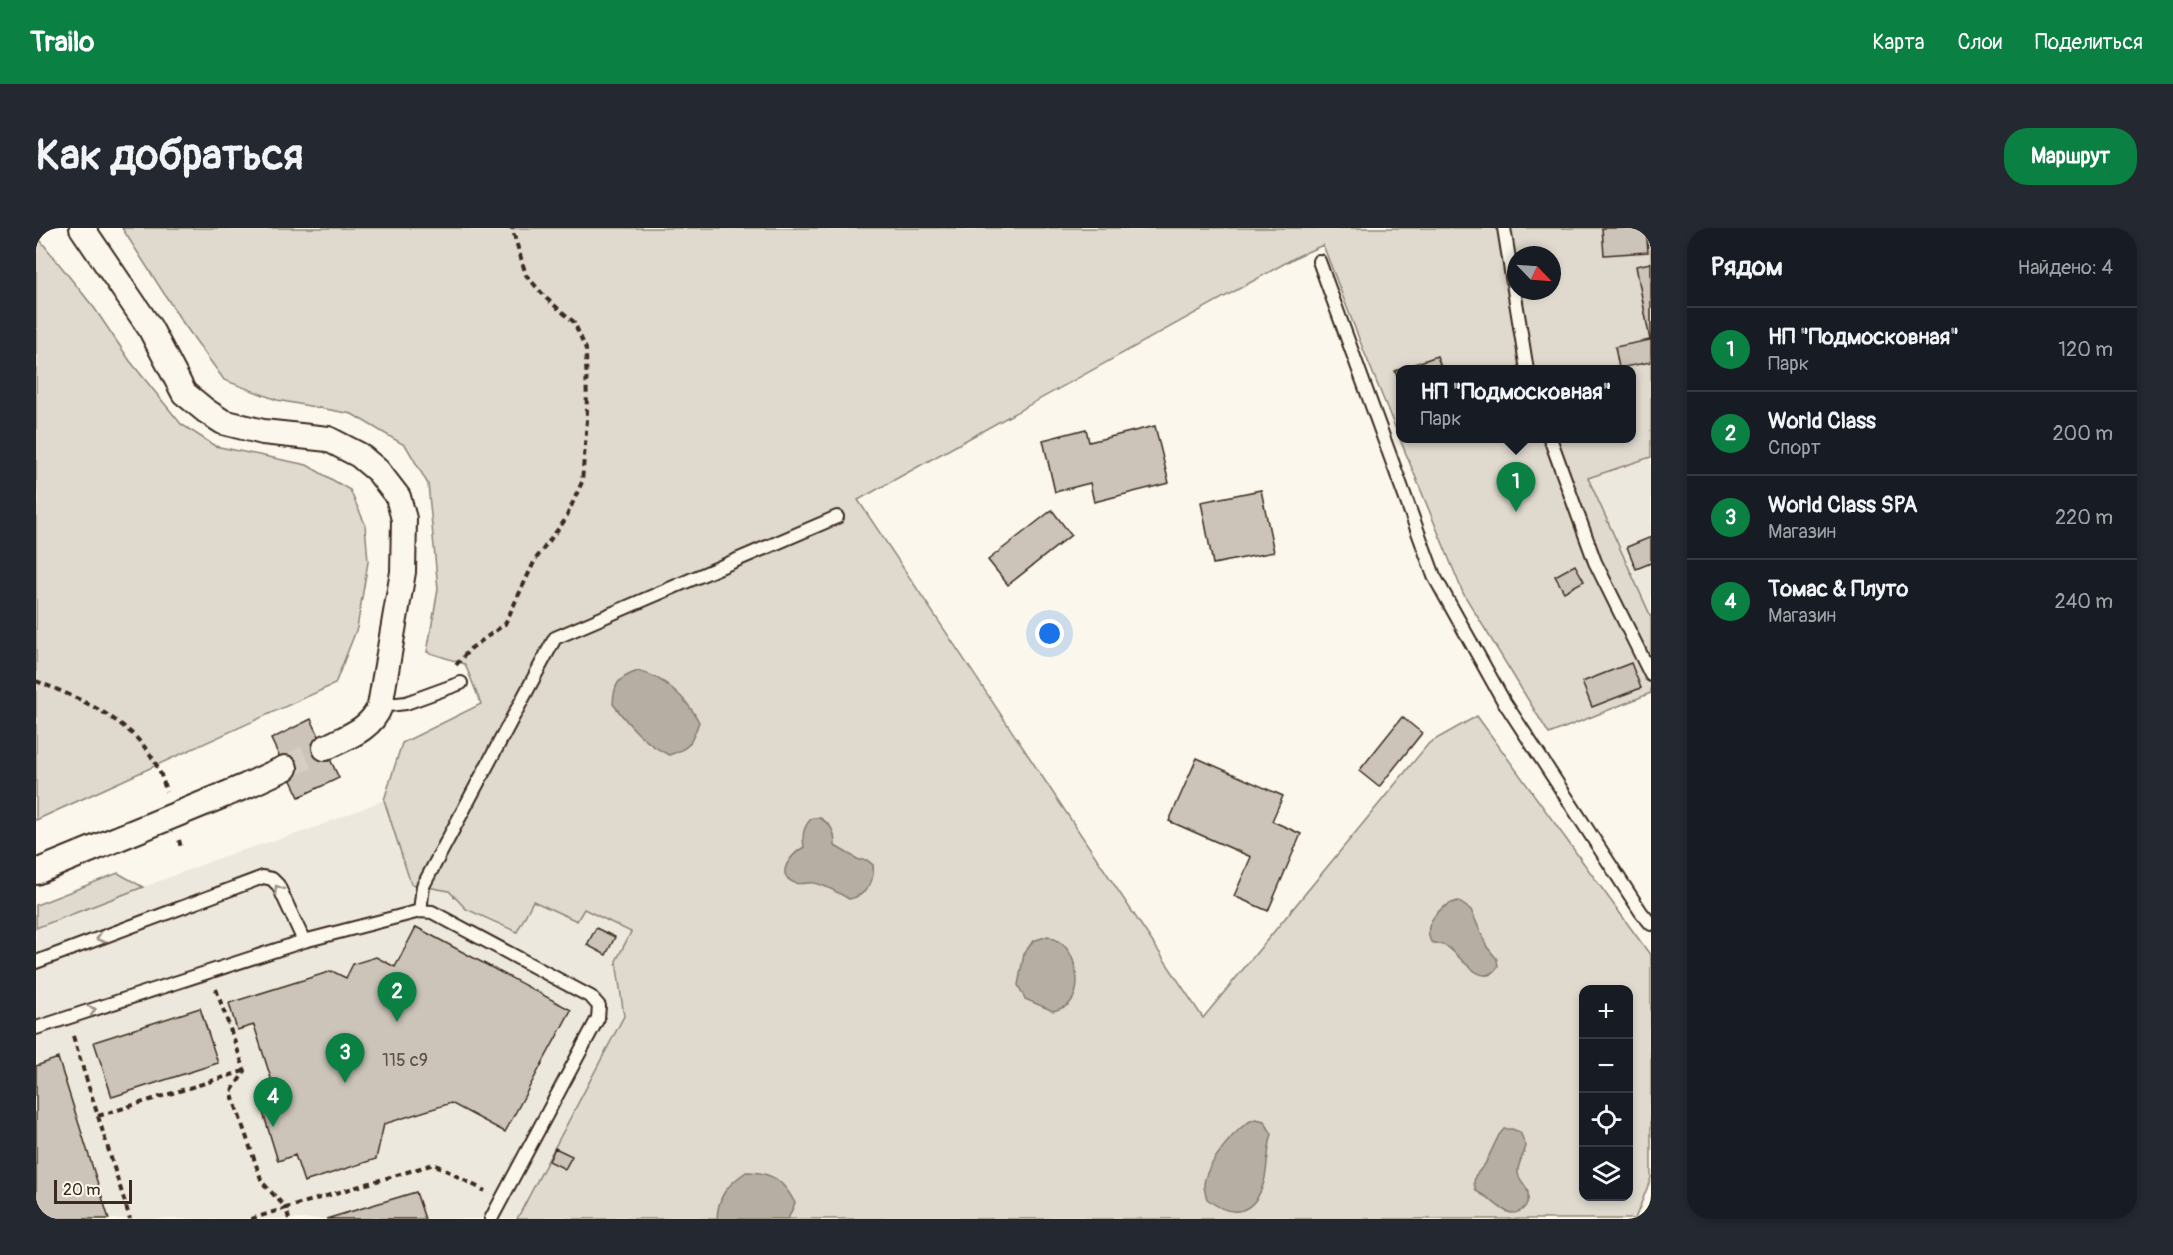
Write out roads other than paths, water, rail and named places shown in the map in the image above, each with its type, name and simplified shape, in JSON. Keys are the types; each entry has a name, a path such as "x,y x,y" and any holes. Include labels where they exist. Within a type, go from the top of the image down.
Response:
{"street":[{"path":"82,228 150,328 184,393 224,422 263,432 328,440 338,444 359,455 378,471 398,496 404,519 403,572 380,706 376,718 366,727 325,748"},
{"path":"36,872 285,768"}],"lane":[{"path":"1504,228 1526,365"},
{"path":"1319,261 1434,576 1503,700 1651,924"},
{"path":"1552,443 1595,562 1651,675"},
{"path":"420,911 423,886 555,638 837,517"},
{"path":"380,706 406,703 461,683"},
{"path":"36,962 263,877 272,879 278,885 304,941"},
{"path":"36,1028 304,941 420,911 432,912 591,997 599,1006 598,1018 491,1219"}],"tunnel":[{"path":"285,768 325,748"}],"place":[{"name":"НП \"Подмосковная\"","path":"1516,512"},
{"name":"World Class","path":"397,1022"},
{"name":"World Class SPA","path":"345,1083"},
{"name":"Томас & Плуто","path":"273,1127"}]}
